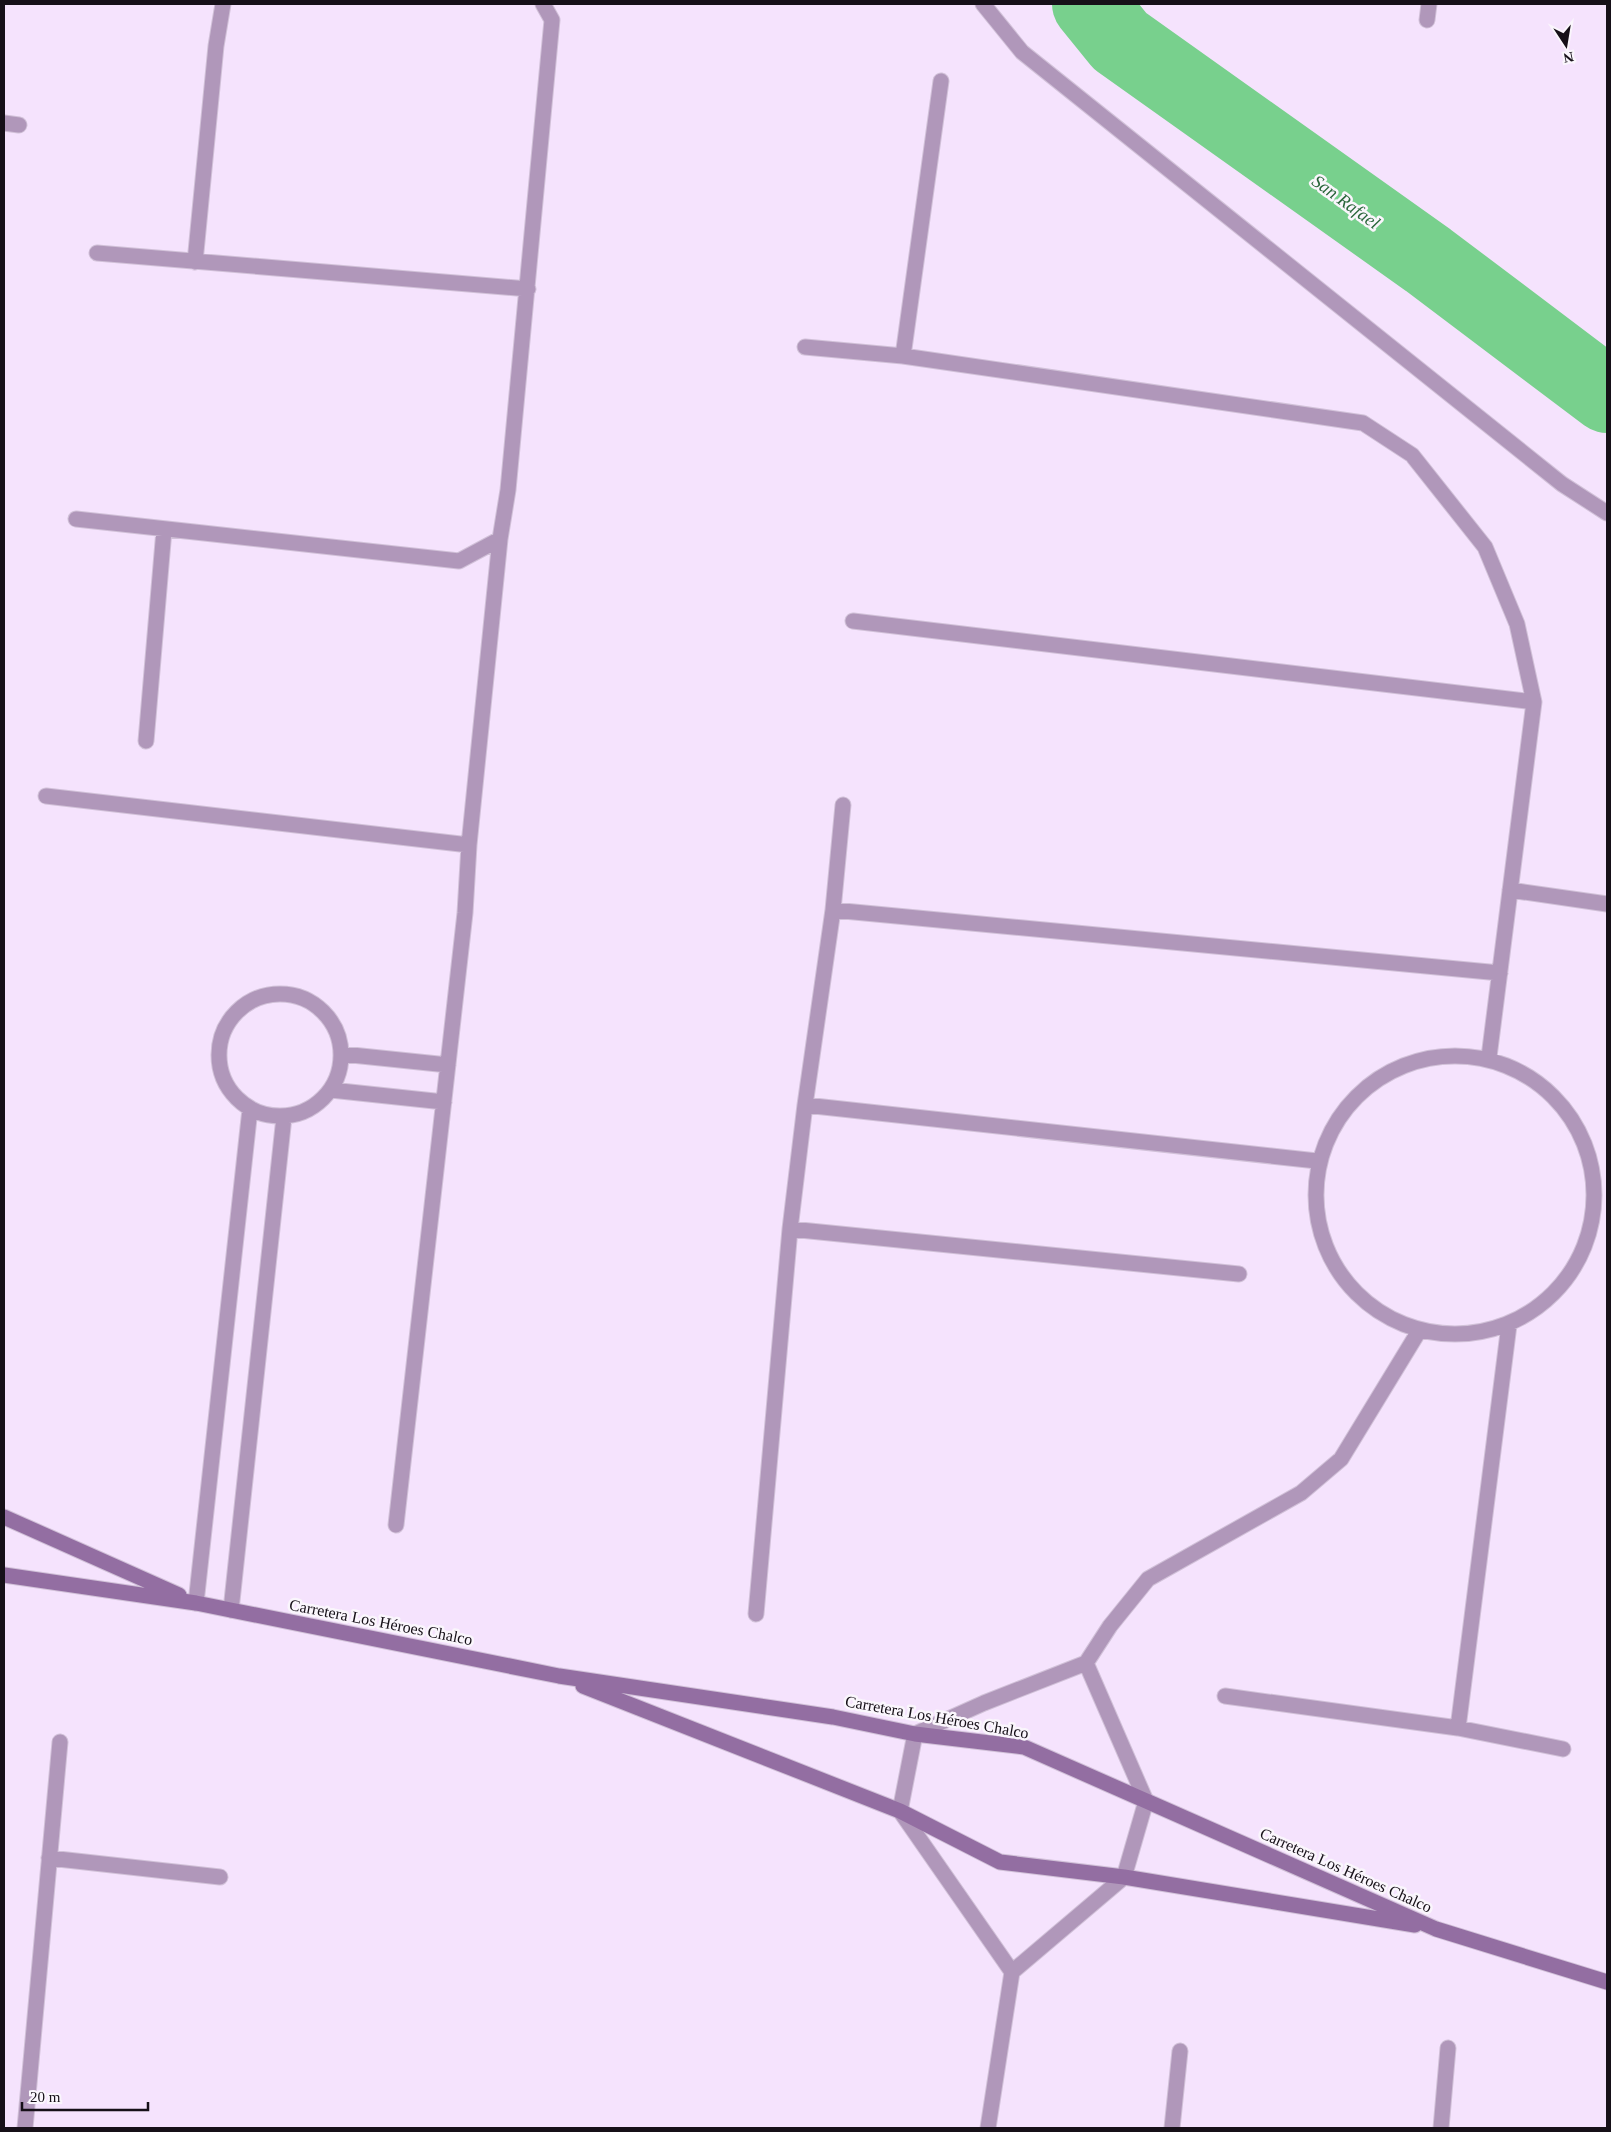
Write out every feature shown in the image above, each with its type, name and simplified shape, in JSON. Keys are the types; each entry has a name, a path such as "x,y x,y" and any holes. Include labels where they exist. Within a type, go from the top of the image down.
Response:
{"street":[{"path":"195,262 216,46 223,4"},
{"path":"396,1525 465,912 469,845 528,289 552,20 543,4"},
{"path":"983,4 1022,52 1562,484 1607,513"},
{"path":"1427,20 1429,4"},
{"path":"903,356 941,81"},
{"path":"4,123 19,125"},
{"path":"97,252 195,262 528,289"},
{"path":"805,347 903,356 1363,423 1412,455 1486,547 1517,624 1534,702 1489,1057"},
{"path":"76,519 459,561 500,539"},
{"path":"146,741 164,530"},
{"path":"852,621 1534,702"},
{"path":"46,796 469,845"},
{"path":"756,1614 790,1230 805,1105 833,910 843,805"},
{"path":"1510,890 1607,904"},
{"path":"833,910 1500,973"},
{"path":"290,993 316,1004 336,1026 342,1054 339,1073 331,1090 311,1109 284,1117 266,1116 250,1109 228,1090 218,1063 221,1034 236,1010 262,995 290,993"},
{"path":"342,1054 448,1065"},
{"path":"1489,1057 1542,1083 1580,1128 1602,1203 1589,1242 1558,1292 1509,1325 1465,1336 1419,1331 1370,1308 1332,1267 1314,1215 1317,1160 1353,1096 1416,1058 1489,1057"},
{"path":"331,1090 444,1102"},
{"path":"805,1105 1317,1160"},
{"path":"196,1603 250,1109"},
{"path":"230,1610 284,1117"},
{"path":"790,1230 1239,1274"},
{"path":"1458,1728 1509,1325"},
{"path":"1012,1972 900,1811 914,1734 984,1703 1086,1663 1110,1626 1148,1579 1301,1493 1341,1459 1419,1331"},
{"name":"Carretera Los Héroes Chalco","path":"4,1517 196,1603"},
{"name":"Carretera Los Héroes Chalco","path":"4,1575 196,1603 560,1676 833,1717 914,1734 1024,1747 1436,1929"},
{"path":"988,2128 1012,1972 1124,1878 1146,1801 1086,1663"},
{"name":"Carretera Los Héroes Chalco","path":"560,1676 900,1811 1000,1862 1124,1878 1436,1929"},
{"path":"1225,1696 1458,1728 1563,1749"},
{"path":"25,2128 60,1742"},
{"path":"49,1858 220,1877"},
{"path":"1436,1929 1607,1982"},
{"path":"1440,2128 1448,2048"},
{"path":"1172,2128 1180,2051"}],"waterway":[{"name":"San Rafael","path":"1090,4 1120,41 1428,260 1607,395"}]}
